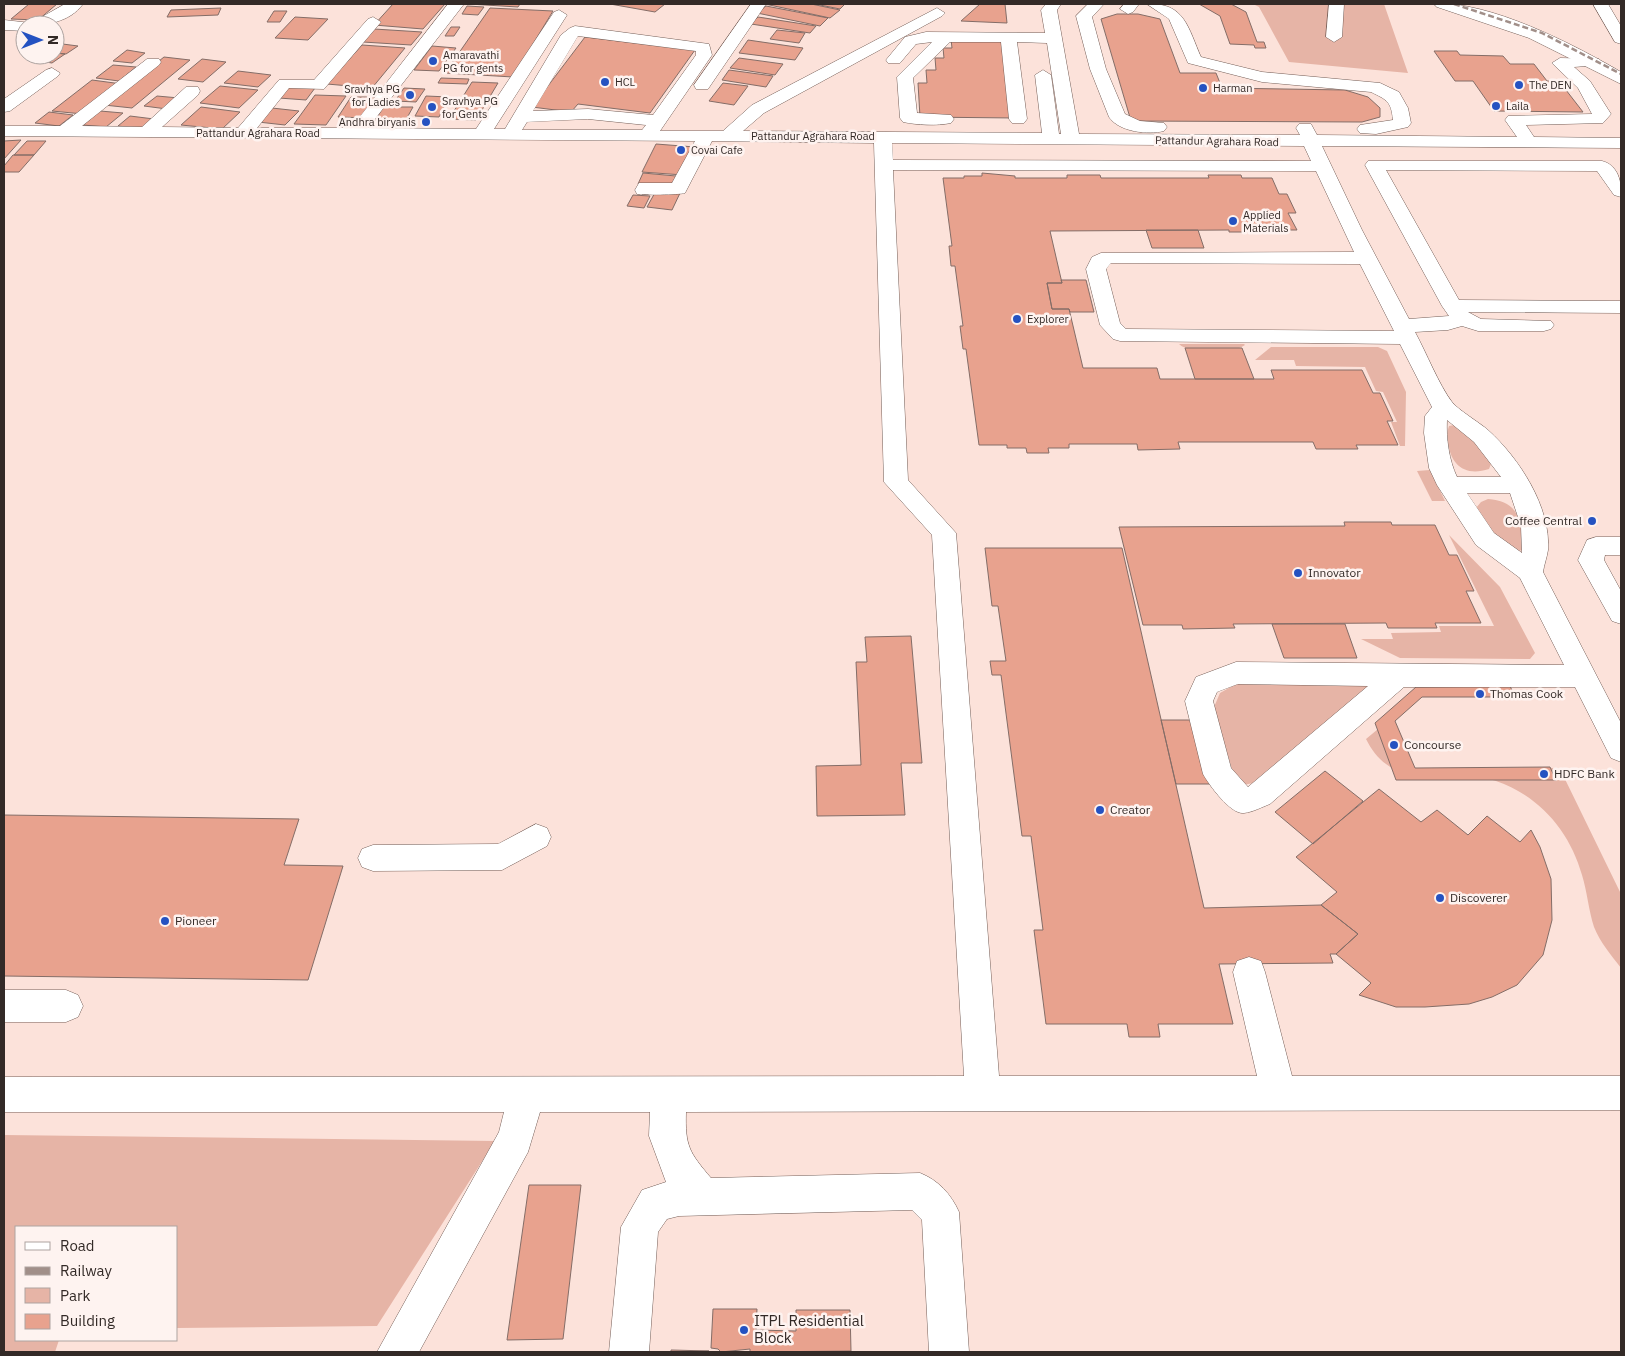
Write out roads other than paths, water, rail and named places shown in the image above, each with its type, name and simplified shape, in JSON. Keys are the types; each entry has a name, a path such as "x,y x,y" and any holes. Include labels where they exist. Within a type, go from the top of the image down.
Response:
{"street":[{"path":"60,15 76,4"},
{"path":"356,133 456,4"},
{"path":"657,130 758,4"},
{"path":"1037,4 1034,8 1046,38 1071,139"},
{"path":"1051,138 1048,120 1046,38 1049,10 1053,4"},
{"path":"1096,4 1084,16 1098,69 1118,117 1137,126 1309,135 1376,129 1402,123 1400,108 1393,96 1374,87 1262,77 1194,60 1176,17 1155,4"},
{"path":"1334,37 1336,4"},
{"path":"1442,4 1524,30 1593,62 1621,79"},
{"path":"1478,4 1546,27 1621,63"},
{"path":"1601,4 1621,39"},
{"path":"729,136 758,109 937,13"},
{"path":"482,134 560,15"},
{"path":"243,132 285,83 318,86 373,22"},
{"path":"511,134 569,35 575,31 704,47 704,56 657,130"},
{"path":"894,60 911,40 947,36 1046,38"},
{"path":"947,36 905,77 909,118 958,119"},
{"path":"1008,37 1018,119"},
{"path":"65,132 153,62"},
{"path":"1530,142 1514,120 1597,119 1602,114 1584,85 1560,63 1593,62"},
{"path":"4,107 52,74"},
{"path":"146,132 192,91"},
{"path":"522,117 595,114 657,130"},
{"path":"998,119 1048,120"},
{"name":"Pattandur Agrahara Road","path":"6,134 65,132 243,132 511,134 657,130 729,136 911,136 1071,139 1309,135 1479,142 1621,142"},
{"path":"644,190 646,187 678,189 707,135"},
{"path":"1309,135 1321,166 1366,258 1444,408 1461,417 1484,439 1506,464 1529,504 1537,557 1530,572"},
{"path":"883,136 905,165"},
{"path":"911,136 905,165 896,482 944,534 983,1094"},
{"path":"1479,142 1495,166"},
{"path":"905,165 1321,166"},
{"path":"1621,191 1602,166 1374,165 1457,312 1478,325 1621,326"},
{"path":"1366,258 1108,257 1099,261 1096,268 1110,325 1120,335 1405,332 1448,324 1457,312"},
{"path":"1457,312 1621,307"},
{"path":"1444,408 1436,416 1436,433 1441,468 1449,485 1485,539 1508,558 1530,572 1621,750"},
{"path":"1449,485 1518,485"},
{"path":"1621,546 1596,546 1591,560 1621,614"},
{"path":"1398,676 1260,794 1243,802 1218,774 1199,702 1206,685 1236,673 1398,676 1583,676"},
{"path":"373,858 502,857 536,837"},
{"path":"1249,972 1279,1094"},
{"path":"4,1006 66,1006"},
{"path":"669,1093 668,1136 677,1166 704,1198"},
{"path":"4,1095 669,1093 1621,1094"},
{"path":"397,1352 515,1139 527,1094"},
{"path":"629,1352 640,1227 655,1203 679,1197 704,1198 920,1191 940,1212 949,1352"}],"railway":[{"path":"1454,4 1542,33 1621,74"}],"place":[{"name":"Amaravathi PG for gents","path":"433,61"},
{"name":"HCL","path":"605,82"},
{"name":"The DEN","path":"1519,85"},
{"name":"Harman","path":"1203,88"},
{"name":"Sravhya PG for Ladies","path":"410,95"},
{"name":"Laila","path":"1496,106"},
{"name":"Sravhya PG for Gents","path":"432,107"},
{"name":"Andhra biryanis","path":"426,122"},
{"name":"Covai Cafe","path":"681,150"},
{"name":"Applied Materials","path":"1233,221"},
{"name":"Explorer","path":"1017,319"},
{"name":"Coffee Central","path":"1592,521"},
{"name":"Innovator","path":"1298,573"},
{"name":"Thomas Cook","path":"1480,694"},
{"name":"Concourse","path":"1394,745"},
{"name":"HDFC Bank","path":"1544,774"},
{"name":"Creator","path":"1100,810"},
{"name":"Discoverer","path":"1440,898"},
{"name":"Pioneer","path":"165,921"},
{"name":"ITPL Residential Block","path":"744,1330"}]}
